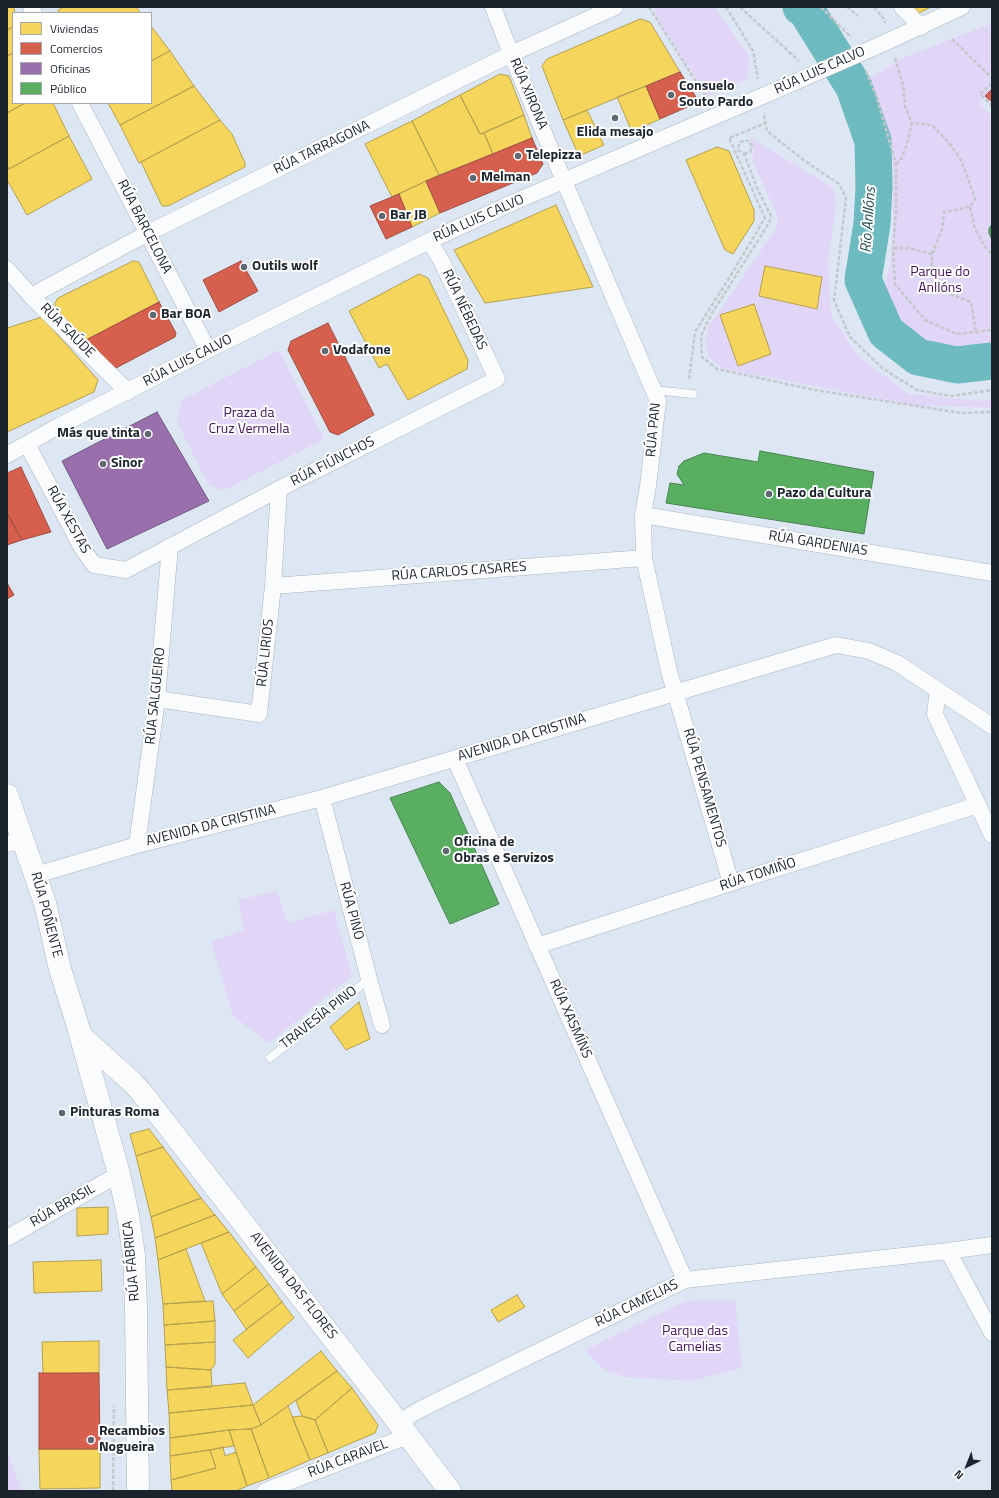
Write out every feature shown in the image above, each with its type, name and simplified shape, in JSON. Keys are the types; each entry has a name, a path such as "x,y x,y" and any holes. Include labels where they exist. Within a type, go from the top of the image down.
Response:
{"street":[{"name":"RÚA XIRONA","path":"493,7 564,181"},
{"name":"RÚA TARRAGONA","path":"31,296 148,233 511,54 616,7"},
{"path":"902,7 921,27"},
{"name":"RÚA LUIS CALVO","path":"7,454 208,350 429,241 921,27 962,7"},
{"name":"RÚA BARCELONA","path":"81,104 208,350"},
{"name":"RÚA PAN","path":"564,181 658,400 648,486 643,515 644,558 676,693"},
{"name":"RÚA NÉBEDAS","path":"429,241 441,260 497,379"},
{"name":"RÚA SAÚDE","path":"7,269 31,296 128,392"},
{"name":"RÚA FIÚNCHOS","path":"170,546 497,379"},
{"name":"RÚA XESTAS","path":"28,444 82,548 94,565 126,570 170,546"},
{"name":"RÚA LIRIOS","path":"157,699 259,714 273,586 279,489"},
{"name":"RÚA GARDENIAS","path":"643,515 992,573"},
{"name":"RÚA SALGUEIRO","path":"137,845 157,699 170,546"},
{"name":"RÚA CARLOS CASARES","path":"273,586 644,558"},
{"name":"AVENIDA DA CRISTINA","path":"36,875 137,845 322,798 836,645 869,651 897,663 992,726"},
{"path":"938,690 936,714 992,835"},
{"name":"RÚA PENSAMENTOS","path":"676,693 732,883"},
{"name":"RÚA XASMÍNS","path":"455,759 685,1280"},
{"name":"RÚA POÑENTE","path":"7,795 15,842 36,875 45,903 60,969 81,1036"},
{"name":"RÚA PINO","path":"322,798 382,1025"},
{"name":"RÚA TOMIÑO","path":"537,946 978,805"},
{"name":"AVENIDA DAS FLORES","path":"81,1036 134,1083 450,1491"},
{"name":"RÚA FÁBRICA","path":"81,1036 119,1174 128,1215 134,1255 138,1491"},
{"path":"98,1101 101,1096 113,1086 126,1082 134,1083"},
{"name":"RÚA BRASIL","path":"7,1238 119,1174"},
{"name":"RÚA CAMELIAS","path":"403,1429 419,1410 685,1280 992,1245"},
{"path":"948,1251 992,1333"},
{"name":"RÚA CARAVEL","path":"265,1491 282,1488 403,1429"}],"lane":[{"path":"654,390 689,394"},
{"name":"TRAVESÍA PINO","path":"270,1058 369,979"}],"path":[{"path":"649,7 708,101"},
{"path":"726,7 753,50 758,78 767,94 767,131 802,159 839,184 846,198 834,300 850,337 882,368 917,390 951,396 992,390"},
{"path":"740,7 802,63"},
{"path":"846,7 858,16"},
{"path":"874,7 884,19 886,42 903,85 905,106 912,123 906,147 900,161 896,164"},
{"path":"952,39 992,78"},
{"path":"751,82 758,78"},
{"path":"992,83 980,94 992,106"},
{"path":"876,95 896,164 896,214 893,248 895,284 925,320 957,334 992,330"},
{"path":"689,394 695,332 765,218 730,138 766,123"},
{"path":"912,123 932,125 949,142 962,160 974,198 970,207 975,229 987,250 992,253"},
{"path":"740,134 743,140 750,142 752,148 750,152 744,154"},
{"path":"743,140 739,143 738,147 740,152 744,154 770,216 769,223 710,315 701,336 702,357 717,370 815,390 961,413 992,412"},
{"path":"970,207 944,212 942,229 932,254 932,272 935,288 971,302 976,332"},
{"path":"893,248 908,248 932,254"}],"green space":[{"path":"653,7 715,7 749,57 748,79 708,96 660,23"},
{"name":"Parque do Anllóns","path":"992,23 992,89 979,103 992,116 992,361 985,362 922,343 919,337 895,316 884,293 893,248 892,148 873,114 860,84 901,59"},
{"path":"749,137 834,188 836,207 828,260 831,315 858,356 909,394 984,401 992,400 992,408 912,405 725,369 709,358 705,343 709,326 777,227 777,215 752,160 754,150"},
{"name":"Praza da Cruz Vermella","path":"279,350 324,439 229,488 222,490 208,484 177,422 182,400"},
{"path":"277,891 287,923 334,910 352,976 269,1043 233,1016 211,942 244,930 238,900"},
{"name":"Parque das Camelias","path":"735,1300 742,1368 691,1381 625,1377 605,1370 585,1350 685,1301"},
{"path":"7,1451 22,1491 7,1491"}],"building: Viviendas":[{"path":"7,7 13,7 15,11 12,12 12,28 7,30"},
{"path":"64,7 136,7 140,12 59,12 58,10"},
{"path":"912,7 931,7 919,13"},
{"path":"640,19 650,22 680,72 563,120 542,66 547,59"},
{"path":"152,27 170,51 152,60"},
{"path":"12,28 12,54 7,56 7,30"},
{"path":"170,51 194,86 120,125 109,104 152,104 152,60"},
{"path":"12,54 12,104 23,104 7,113 7,56"},
{"path":"500,74 509,76 524,115 480,134 460,95"},
{"path":"194,86 220,120 139,163 120,125"},
{"path":"646,86 660,119 632,132 617,97"},
{"path":"460,95 480,134 484,133 493,154 439,175 412,121"},
{"path":"23,104 53,104 69,136 9,169 7,165 7,113"},
{"path":"587,110 604,145 579,156 563,120"},
{"path":"524,115 532,138 493,154 484,133"},
{"path":"220,120 232,134 245,163 245,167 168,206 162,206 141,162"},
{"path":"412,121 439,175 392,197 365,144"},
{"path":"69,136 92,179 27,215 7,180 7,170"},
{"path":"717,147 729,151 754,210 754,221 733,254 725,250 686,160"},
{"path":"426,181 440,213 412,227 399,194"},
{"path":"556,205 593,287 485,303 454,250"},
{"path":"133,261 139,262 159,302 86,340 55,308 55,303 58,298"},
{"path":"765,266 822,277 817,309 759,296"},
{"path":"419,274 428,278 468,360 467,369 408,400 387,364 379,368 349,311"},
{"path":"754,304 771,354 738,366 720,315"},
{"path":"42,317 98,380 94,392 7,432 7,328"},
{"path":"359,1002 370,1039 346,1050 330,1027"},
{"path":"149,1129 163,1147 136,1156 130,1134"},
{"path":"163,1147 201,1198 151,1217 136,1156"},
{"path":"201,1198 215,1215 155,1238 151,1217"},
{"path":"108,1207 108,1234 77,1236 77,1208"},
{"path":"215,1215 229,1232 158,1260 155,1238"},
{"path":"229,1232 256,1267 222,1294 201,1243"},
{"path":"186,1249 205,1301 163,1304 158,1260"},
{"path":"101,1260 102,1291 34,1293 33,1262"},
{"path":"256,1267 269,1284 234,1311 222,1294"},
{"path":"269,1284 282,1302 246,1329 234,1311"},
{"path":"517,1295 525,1307 498,1322 491,1310"},
{"path":"213,1301 215,1321 164,1325 163,1304"},
{"path":"282,1302 294,1318 248,1358 233,1340"},
{"path":"215,1321 215,1342 165,1345 164,1325"},
{"path":"99,1341 99,1373 43,1374 42,1342"},
{"path":"215,1342 215,1364 211,1370 166,1367 165,1345"},
{"path":"321,1351 337,1371 261,1425 253,1405"},
{"path":"166,1367 211,1370 212,1387 167,1390"},
{"path":"337,1371 352,1388 315,1420 302,1416 296,1401"},
{"path":"245,1383 253,1405 169,1413 167,1390"},
{"path":"352,1388 378,1425 375,1433 328,1453 315,1420"},
{"path":"253,1405 261,1425 251,1429 229,1430 170,1438 169,1413"},
{"path":"288,1406 310,1460 269,1478 251,1429 261,1425"},
{"path":"302,1416 315,1420 328,1453 310,1460 292,1417"},
{"path":"251,1429 269,1478 247,1486 229,1430"},
{"path":"229,1430 234,1446 170,1456 170,1438"},
{"path":"223,1447 225,1456 236,1452 247,1486 236,1491 172,1491 171,1480 216,1468 210,1450"},
{"path":"39,1449 100,1449 100,1488 40,1489"},
{"path":"210,1450 216,1468 171,1480 170,1456"}],"building: Comercios":[{"path":"680,72 696,97 692,105 660,119 646,86"},
{"path":"992,89 992,102 985,96"},
{"path":"532,138 543,164 537,173 440,213 426,181"},
{"path":"399,194 412,227 386,239 370,206"},
{"path":"241,261 258,291 219,312 203,280"},
{"path":"159,302 176,333 175,337 114,369 86,340"},
{"path":"328,323 374,415 338,435 330,432 288,350 291,341"},
{"path":"21,467 51,532 22,540 7,513 7,473"},
{"path":"7,513 22,540 7,545"},
{"path":"7,583 14,595 7,599"},
{"path":"39,1373 99,1373 100,1449 39,1449"}],"building: Oficinas":[{"path":"157,412 209,501 107,549 62,461"}],"building: Público":[{"path":"992,224 992,240 989,229"},
{"name":"Pazo da Cultura","path":"760,451 874,472 864,534 666,503 670,483 684,485 677,474 679,466 684,461 704,453 758,462"},
{"name":"Oficina de Obras e Servizos","path":"439,782 450,793 499,904 450,924 390,798"}],"waterway":[{"name":"Río Anllóns","path":"801,7 806,10 854,87 873,141 874,187 872,224 863,280 886,332 918,357 957,365 992,361"}],"place":[{"name":"Consuelo Souto Pardo","path":"671,95"},
{"name":"Elida mesajo","path":"615,118"},
{"name":"Telepizza","path":"518,156"},
{"name":"Melman","path":"473,178"},
{"name":"Bar JB","path":"382,216"},
{"name":"Outils wolf","path":"244,267"},
{"name":"Bar BOA","path":"153,315"},
{"name":"Vodafone","path":"325,351"},
{"name":"Más que tinta","path":"148,434"},
{"name":"Sinor","path":"103,464"},
{"name":"Pazo da Cultura","path":"769,494"},
{"name":"Oficina de Obras e Servizos","path":"446,851"},
{"name":"Pinturas Roma","path":"62,1113"},
{"name":"Recambios Nogueira","path":"91,1440"}]}
